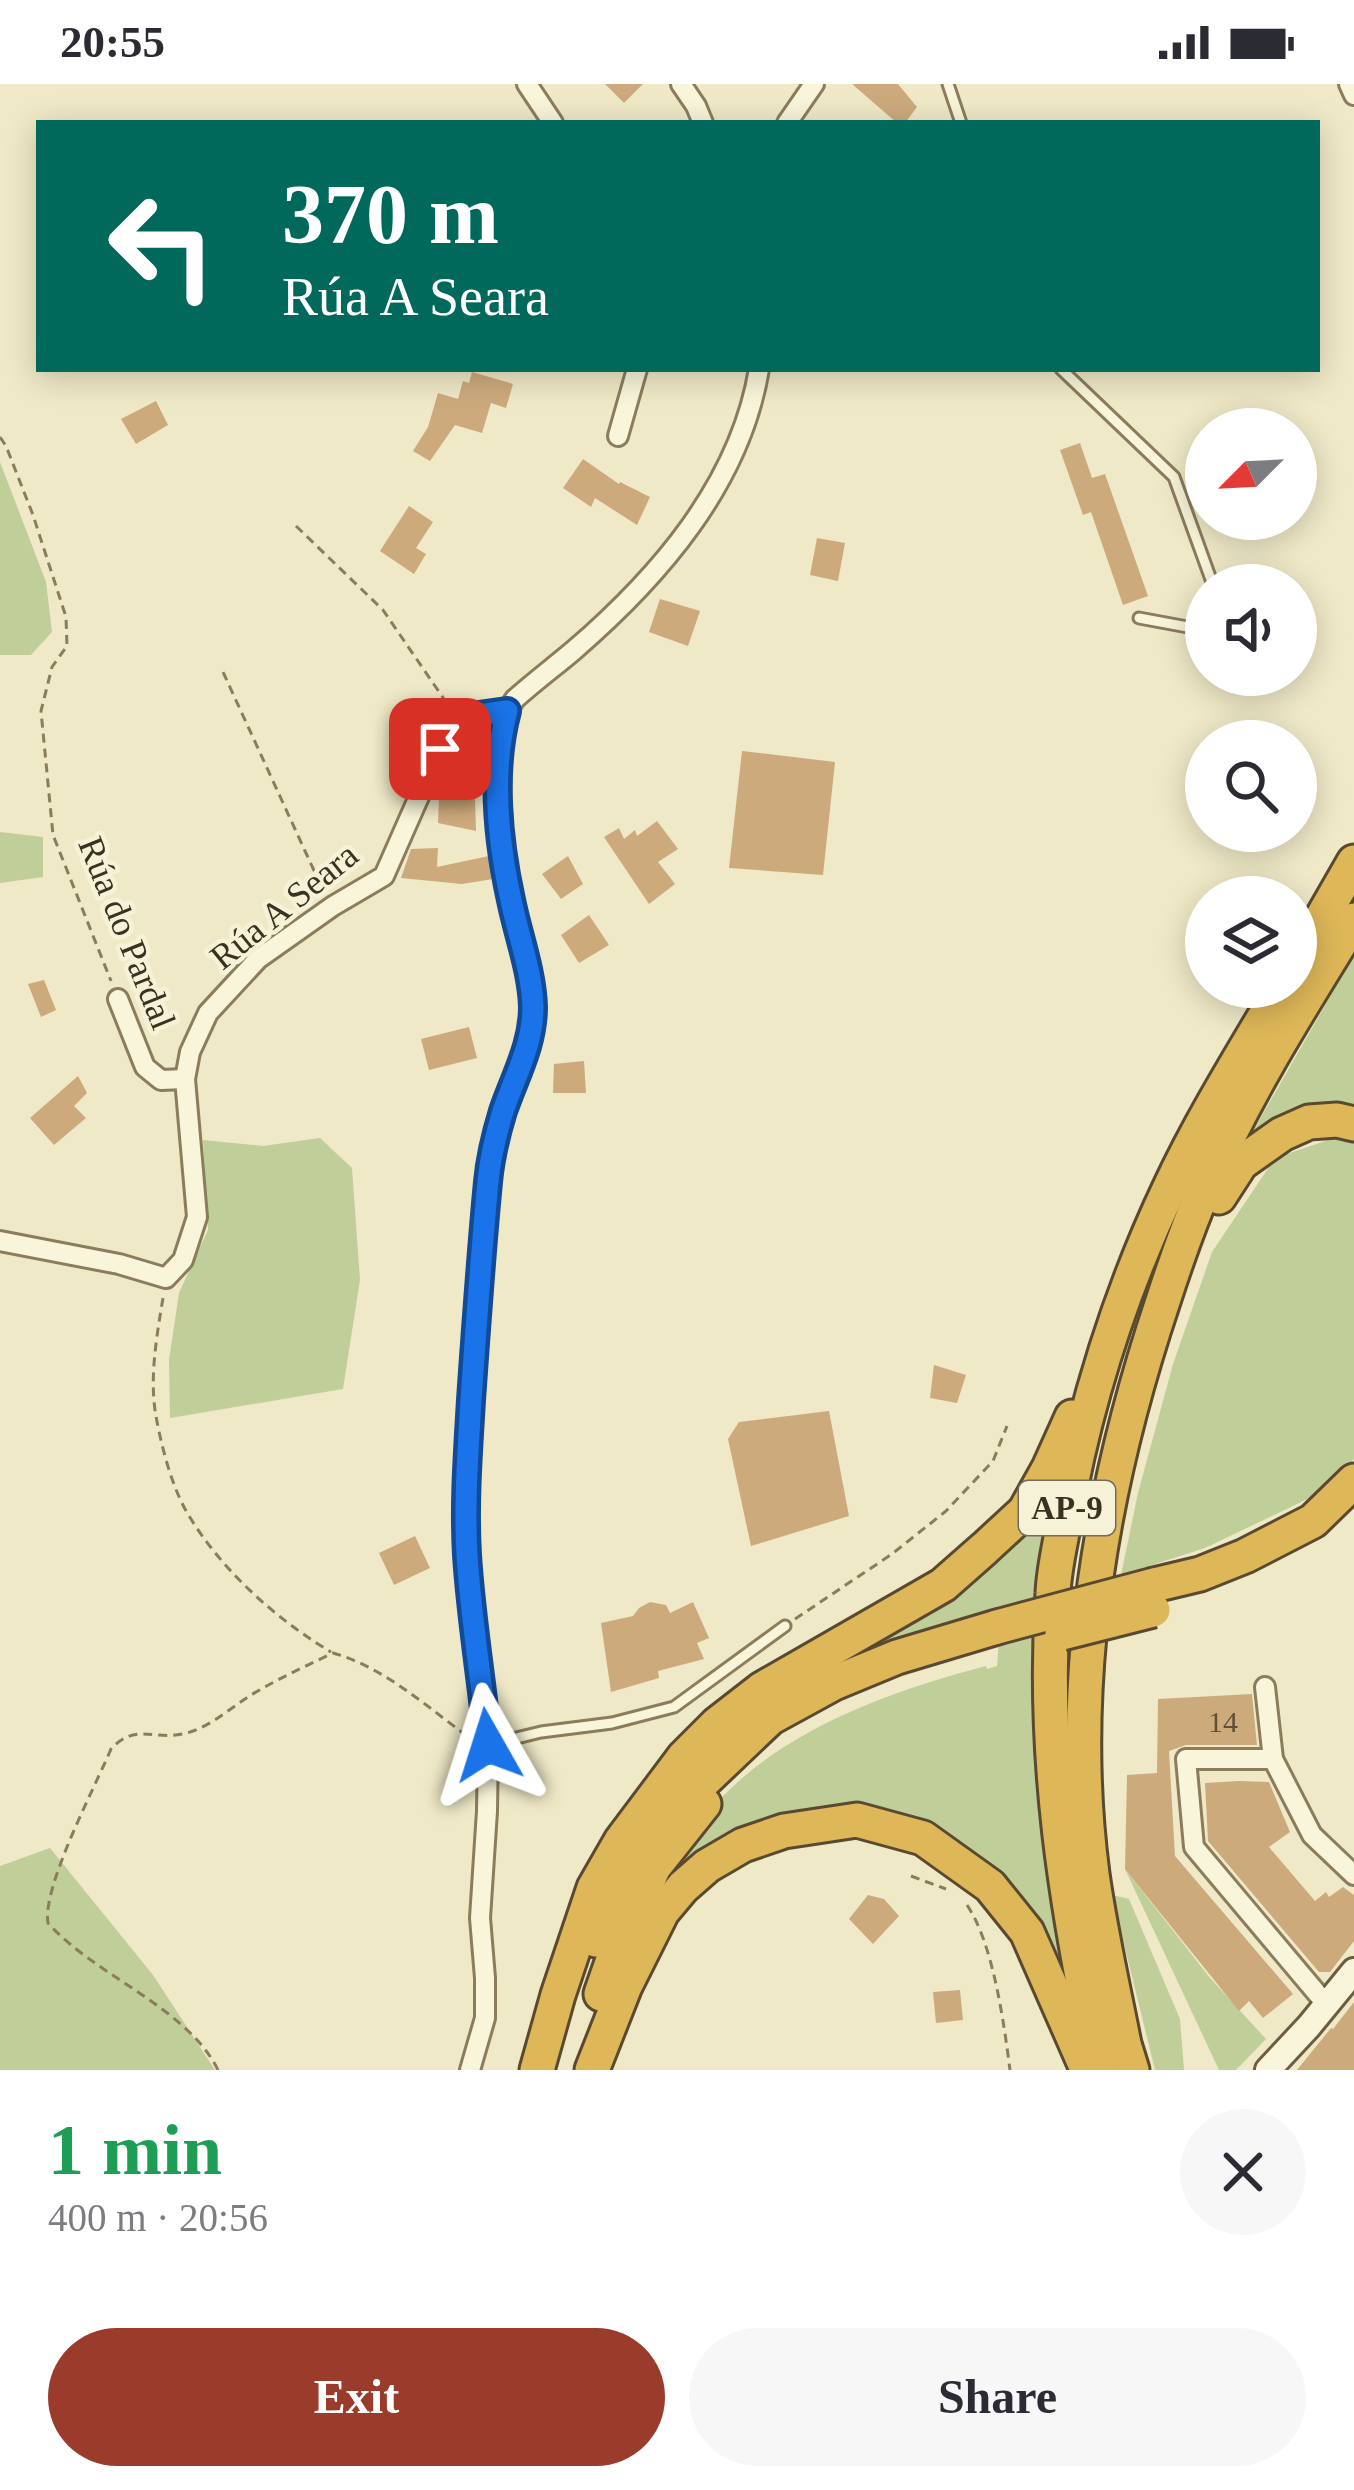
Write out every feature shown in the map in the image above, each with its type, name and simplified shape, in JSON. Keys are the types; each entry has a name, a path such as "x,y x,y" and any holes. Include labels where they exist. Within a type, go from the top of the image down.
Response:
{"highway":[{"path":"1317,926 1354,862"},
{"name":"AP-9","path":"1132,2070 1092,1873 1087,1793 1086,1662 1114,1475 1148,1348 1207,1180 1354,920"},
{"name":"AP-9","path":"1101,2070 1065,1888 1056,1813 1050,1704 1053,1589 1084,1427 1117,1324 1172,1183 1270,1008"},
{"path":"1186,1233 1218,1199 1241,1163 1282,1134 1309,1122 1354,1124"},
{"path":"537,2070 594,1888 620,1841 673,1771 716,1724 762,1689 943,1585 1024,1511 1117,1324"},
{"path":"1154,1598 1313,1521 1354,1480"},
{"path":"554,2070 584,1965 650,1833 770,1718 834,1683 897,1657 997,1638 1154,1598 1213,1592 1271,1568 1325,1537 1354,1512"},
{"path":"576,2070 616,1951 654,1867 743,1762 784,1732 898,1676 997,1638"},
{"path":"592,2070 625,1986 662,1912 683,1887 743,1845 784,1831 857,1820 922,1838 990,1886 1027,1932 1087,2070"}],"main road":[{"path":"1268,2070 1354,1970"}],"street":[{"path":"526,84 551,120"},
{"path":"681,84 702,120"},
{"path":"789,120 814,84"},
{"path":"1349,84 1354,95"},
{"path":"618,436 637,372"},
{"path":"470,2070 485,2018 480,1918 488,1745 467,1554 466,1483 489,1175 504,1108 525,1057 533,1007 502,840 498,773 502,731 507,711 524,690 605,622 692,526 739,445 758,372"},
{"path":"457,718 507,711"},
{"name":"Rúa A Seara","path":"185,1079 190,1052 208,1013 258,959 384,876 457,718"},
{"name":"Rúa do Pardal","path":"118,999 145,1066 161,1081 185,1079"},
{"path":"0,1241 166,1278 183,1260 197,1217 185,1079"},
{"path":"1265,1688 1273,1759 1312,1835 1354,1874"},
{"path":"1273,1759 1186,1759 1193,1847 1327,2004"}],"lane":[{"path":"949,84 960,120"},
{"path":"1064,372 1174,477 1205,564"},
{"path":"1139,618 1185,627"},
{"path":"488,1745 674,1707 784,1626"}],"path":[{"name":"Rúa do Pardal","path":"0,437 33,515 66,617 67,646 52,667 41,711 52,835 118,999"},
{"path":"296,526 383,610 457,718"},
{"path":"223,672 333,906"},
{"path":"166,1278 155,1408 183,1505 207,1540 253,1593 298,1633 388,1678 470,1738 488,1745"},
{"path":"784,1626 892,1554 946,1511 993,1461 1007,1426"},
{"path":"218,2070 192,2036 150,2001 98,1968 56,1932 46,1914 69,1844 111,1749 119,1741 133,1734 180,1735 197,1729 333,1653"},
{"path":"911,1876 960,1894 976,1917 1000,2002 1010,2070"}],"green space":[{"path":"0,462 46,582 52,632 31,655 0,655"},
{"path":"0,832 43,837 43,877 0,883"},
{"path":"1354,955 1354,1113 1241,1152"},
{"path":"1337,1137 1354,1142 1354,1459 1320,1493 1205,1548 1121,1575 1173,1364 1212,1252 1275,1158"},
{"path":"320,1138 352,1168 360,1280 343,1389 170,1418 169,1360 179,1293 208,1230 203,1140 263,1146"},
{"path":"1067,1458 1041,1795 1044,1847 1066,1979 1037,1926 852,1813 659,1896 683,1848 713,1806 750,1771 792,1742 886,1697 997,1666 1001,1616 835,1669 842,1652"},
{"path":"50,1848 153,1975 215,2070 0,2070 0,1866"},
{"path":"1125,1869 1210,1978 1266,2039 1236,2070 1219,2070"},
{"path":"1112,1895 1129,1899 1180,2019 1184,2070 1155,2070"}],"building":[{"path":"605,84 643,84 624,103"},
{"path":"852,84 898,84 917,107 907,120 894,120"},
{"path":"472,372 513,384 506,408 491,403 482,433 455,425 430,461 413,451 428,427 438,393 458,399 463,381 469,383"},
{"path":"156,401 168,425 136,444 121,419"},
{"path":"1080,443 1092,478 1105,474 1148,596 1123,605 1091,512 1083,515 1060,450"},
{"path":"583,459 619,484 650,497 637,525 595,498 591,507 563,488"},
{"path":"409,506 433,522 416,548 426,554 414,574 380,551"},
{"path":"817,538 845,543 838,581 810,575"},
{"path":"660,599 700,611 688,646 649,632"},
{"path":"742,751 835,762 823,875 729,868"},
{"path":"439,796 475,798 476,831 438,823"},
{"path":"657,821 678,849 658,862 675,884 649,904 604,837 619,828 624,839 635,830 637,836"},
{"path":"438,848 437,867 489,856 493,879 462,884 401,878 411,849"},
{"path":"568,856 583,884 561,899 542,874"},
{"path":"589,915 609,945 579,963 561,935"},
{"path":"44,980 56,1010 41,1017 28,984"},
{"path":"469,1027 477,1058 429,1070 421,1039"},
{"path":"584,1061 586,1093 553,1093 554,1064"},
{"path":"78,1076 87,1093 74,1106 86,1118 54,1145 30,1118"},
{"path":"934,1365 966,1375 957,1403 930,1398"},
{"path":"829,1411 849,1516 751,1546 728,1439 739,1422"},
{"path":"415,1536 430,1568 394,1585 379,1553"},
{"path":"650,1602 666,1605 670,1613 693,1602 709,1638 697,1643 704,1659 658,1671 659,1678 611,1692 601,1623 633,1616"},
{"path":"1252,1694 1257,1745 1186,1745 1169,1751 1175,1856 1293,1994 1263,2018 1249,2001 1239,2011 1125,1869 1127,1775 1157,1773 1158,1699"},
{"path":"1269,1782 1290,1832 1269,1847 1315,1901 1343,1887 1354,1895 1354,1941 1330,1972 1319,1972 1208,1841 1205,1783"},
{"path":"868,1895 884,1899 899,1916 873,1944 849,1919"},
{"path":"960,1990 963,2020 936,2023 933,1992"},
{"path":"1354,2002 1354,2070 1297,2070 1333,2029"}],"route":[{"path":"440,749 457,718 507,711 498,773 502,840 533,1007 525,1057 504,1108 489,1175 466,1483 467,1554 488,1745"}]}
